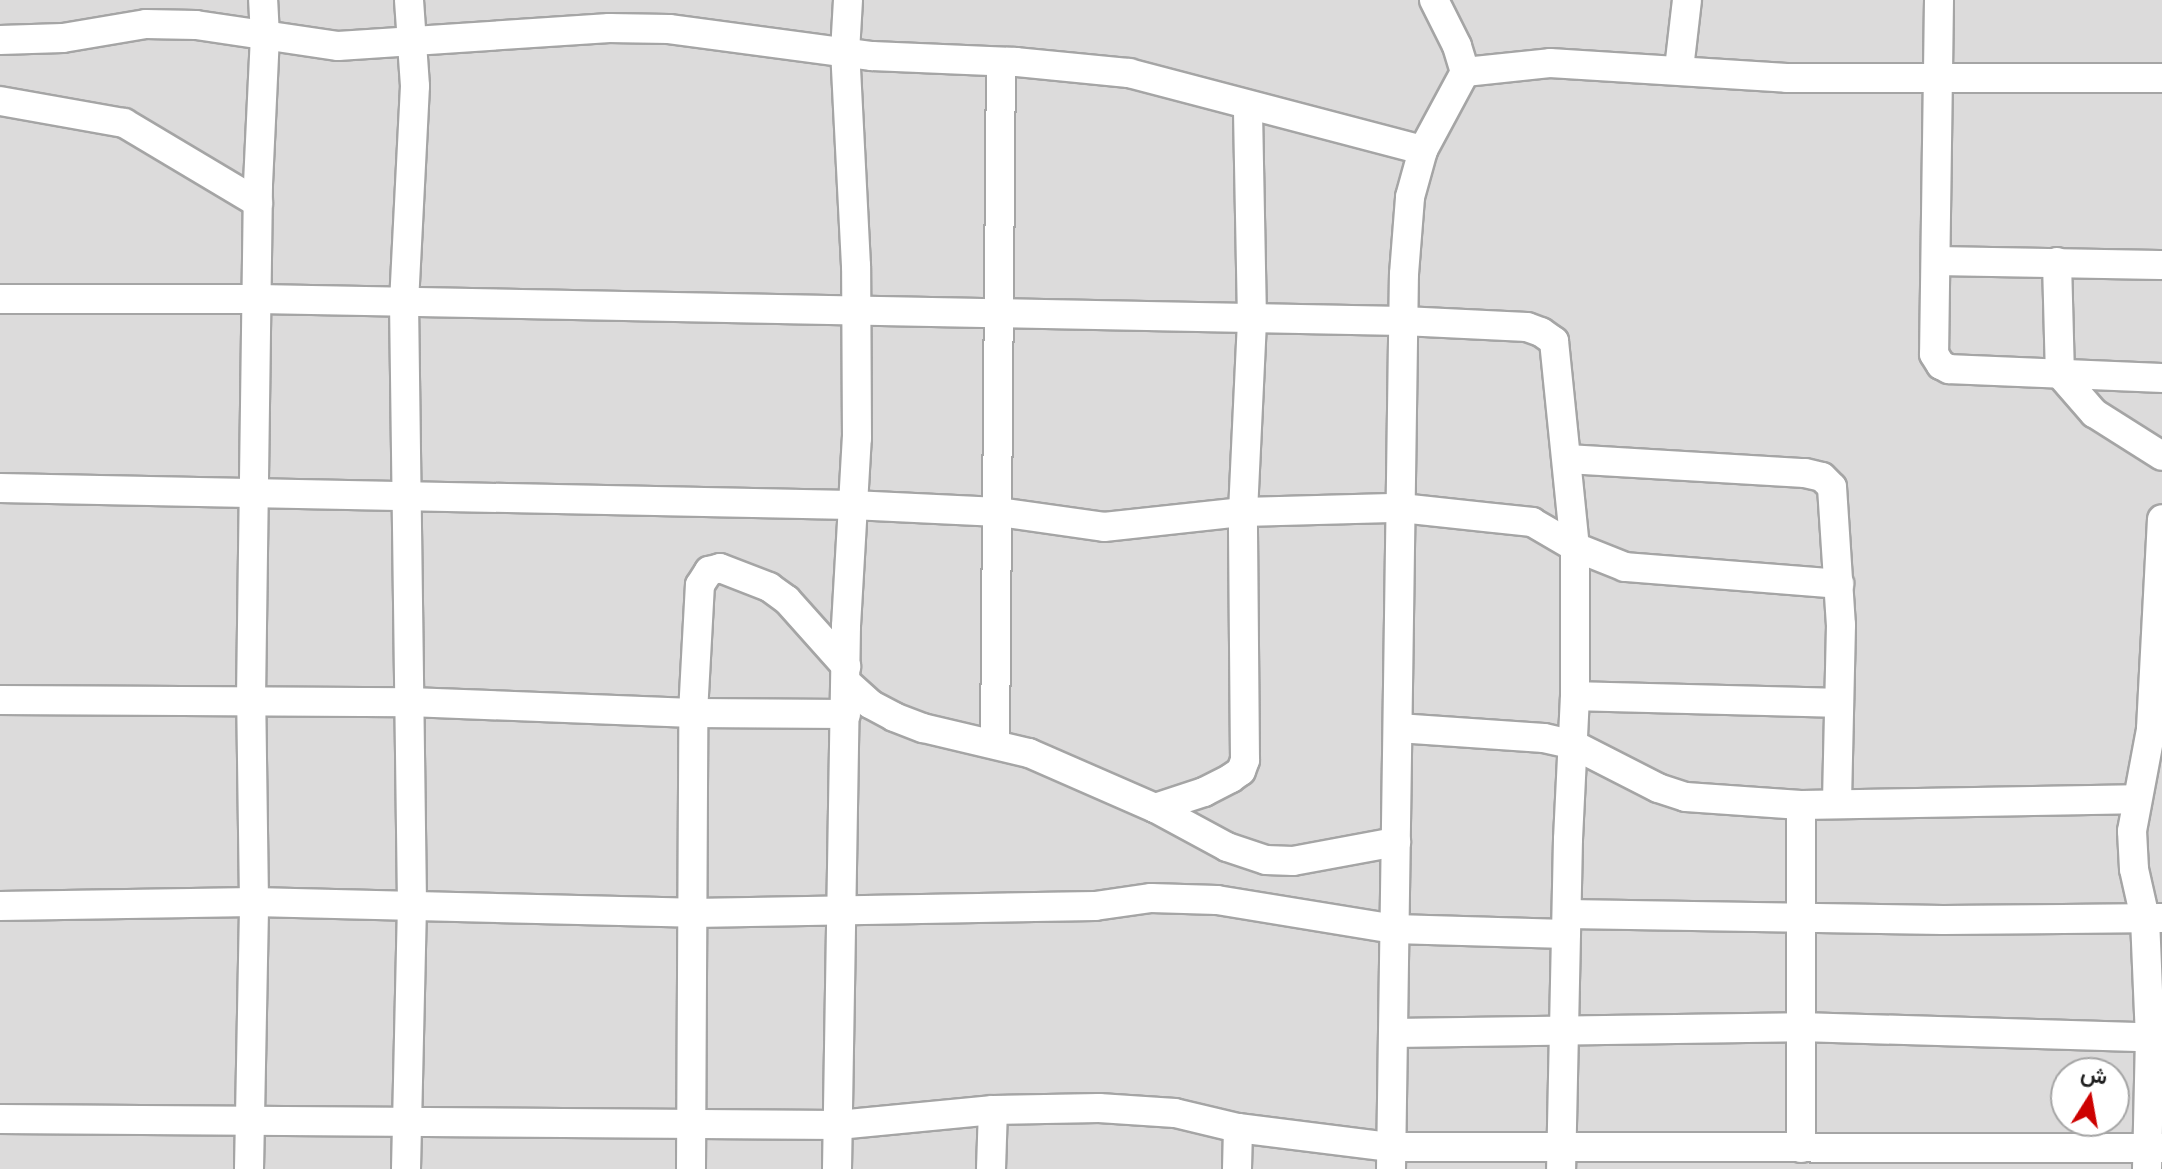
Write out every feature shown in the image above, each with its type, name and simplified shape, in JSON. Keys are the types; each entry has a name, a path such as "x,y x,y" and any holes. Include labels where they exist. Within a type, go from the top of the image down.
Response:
{"street":[{"path":"249,1169 254,902 251,699 258,203 265,36 263,0"},
{"path":"406,1169 412,904 404,303 415,86 409,0"},
{"path":"837,1169 846,674 857,438 856,313 845,52 848,0"},
{"path":"1391,1158 1403,321 1410,197 1423,150 1465,72 1457,46 1434,0"},
{"path":"1679,69 1687,0"},
{"path":"1939,0 1934,354 1941,365 1949,369 2162,378"},
{"path":"0,40 63,38 146,24 196,25 338,46 641,27 845,52 1129,73 1166,80 1248,105 1423,150"},
{"path":"995,744 1001,62"},
{"path":"1465,72 1550,63 1787,78 2162,78"},
{"path":"0,101 124,123 258,203"},
{"path":"1155,808 1218,785 1241,771 1245,760 1243,512 1252,320 1248,105"},
{"path":"1936,261 2162,265"},
{"path":"2057,262 2060,374 2094,413 2162,456"},
{"path":"0,299 258,299 856,313 1403,321 1527,327 1554,341 1575,547 1574,745 1563,1033 1562,1158"},
{"path":"1567,459 1805,473 1822,477 1832,487 1839,584 1837,804"},
{"path":"0,488 255,496 406,495 852,505 999,512 1104,527 1243,512 1401,508 1532,522 1575,547 1625,567 1839,584"},
{"path":"0,1119 409,1119 838,1125 993,1110 1099,1108 1175,1113 1391,1158 1562,1158 1801,1148 2152,1155 2156,1038 2154,918 2134,869 2135,799 2156,730 2162,519"},
{"path":"691,1169 693,713 697,605 700,585 709,571 720,568 769,587 787,600 870,704 894,717 923,728 995,744 1093,778 1227,847 1266,860 1293,861 1396,842"},
{"path":"1575,696 1839,703"},
{"path":"0,700 251,699 693,713 846,714"},
{"path":"1398,728 1544,738 1574,745 1658,788 1686,797 1801,805 2135,799"},
{"path":"1801,805 1798,917 1801,1148"},
{"path":"0,906 254,902 693,913 1095,906 1151,898 1217,900 1394,929 1798,917 1943,920 2154,918"},
{"path":"1393,1033 1563,1033 1800,1027 2156,1038"},
{"path":"991,1169 993,1110"},
{"path":"1237,1169 1238,1128"}],"shaded area":[{"path":"0,0 2162,0 2162,1169 0,1169"}]}
